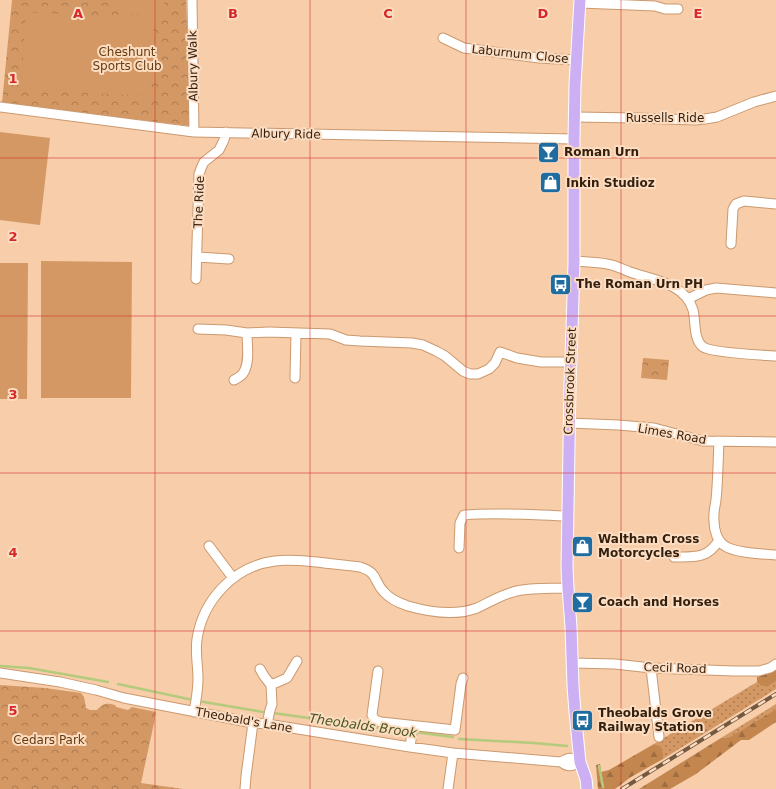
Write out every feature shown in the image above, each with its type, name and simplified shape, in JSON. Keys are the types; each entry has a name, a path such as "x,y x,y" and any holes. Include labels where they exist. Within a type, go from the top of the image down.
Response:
{"main road":[{"name":"Crossbrook Street","path":"580,1 576,60 574,139 574,261 570,362 568,588 574,699 580,762 586,780 587,789"}],"street":[{"name":"Albury Walk","path":"192,0 194,132"},
{"path":"580,1 678,9"},
{"name":"Laburnum Close","path":"443,38 464,48 524,56 576,60"},
{"name":"Russells Ride","path":"575,117 705,119 717,116 758,100 776,96"},
{"name":"Albury Ride","path":"0,107 194,132 574,139"},
{"name":"The Ride","path":"196,279 199,174 204,162 218,150 224,140 226,132"},
{"path":"731,244 733,209 736,204 744,201 776,204"},
{"path":"197,257 229,259"},
{"path":"574,261 614,265 678,289 688,299 693,309 696,336 698,342 704,348 776,356"},
{"path":"688,299 706,290 716,288 776,293"},
{"path":"198,329 226,330 247,333 269,332 330,334 346,340 412,343 423,345 436,351 445,356 463,371 470,374 478,374 489,369 495,363 500,352 517,358 541,362 570,362"},
{"path":"234,380 241,376 246,366 247,333"},
{"path":"294,378 296,333"},
{"name":"Limes Road","path":"569,422 654,428 703,441 776,442"},
{"path":"719,441 713,520 715,532 724,546 734,550 776,555"},
{"path":"459,548 460,523 464,515 510,514 568,516"},
{"path":"674,557 702,556 712,550 719,540"},
{"path":"209,546 233,578"},
{"path":"194,712 198,679 196,641 203,616 212,599 233,578 254,566 263,563 278,560 292,560 360,567 373,575 384,592 407,606 453,612 475,608 510,592 568,588"},
{"path":"271,685 287,678 297,661"},
{"name":"Cecil Road","path":"572,663 615,664 651,668 759,671 770,668 776,664"},
{"path":"651,668 659,737"},
{"path":"260,669 271,685 272,704 269,716"},
{"path":"378,671 372,715 375,720 412,735 455,730 463,678"},
{"name":"Theobald's Lane","path":"0,674 60,682 124,698 253,723 269,716 412,735 453,753 561,762 566,766 572,766 580,762"},
{"path":"246,789 246,776 253,723"},
{"path":"448,789 453,753"}],"green space":[{"name":"Cheshunt Sports Club","path":"12,0 186,0 191,126 2,103"},
{"path":"118,0 164,0 164,15 118,14"},
{"path":"26,12 154,19 150,96 21,89"},
{"path":"0,132 50,138 40,225 0,220"},
{"path":"41,261 132,262 131,398 41,398"},
{"path":"0,263 28,263 27,399 0,399"},
{"path":"643,358 669,360 667,380 641,378"},
{"path":"776,669 776,681 768,687 761,686 757,682 757,677 772,672"},
{"path":"776,681 776,689 663,759 661,746 654,744 757,682 761,686 768,687"},
{"name":"Cedars Park","path":"0,685 45,688 81,693 84,697 86,708 90,710 97,710 103,705 107,704 115,705 116,707 128,710 132,707 156,712 141,783 183,789 0,789"},
{"path":"776,704 776,709 730,737 721,738"},
{"path":"776,709 776,722 749,740 741,740 696,774 670,789 639,789 721,738 730,737"},
{"path":"654,744 661,746 663,759 631,777 615,789 598,789 596,765 600,764 601,772 609,770"}],"waterway":[{"name":"Theobalds Brook","path":"0,666 29,668 108,682"},
{"name":"Theobalds Brook","path":"118,684 193,700"},
{"name":"Theobalds Brook","path":"198,701 263,712"},
{"name":"Theobalds Brook","path":"273,713 409,732"},
{"name":"Theobalds Brook","path":"414,732 453,737"},
{"name":"Theobalds Brook","path":"459,739 567,746"},
{"name":"Theobalds Brook","path":"599,766 603,787"}],"railway":[{"path":"622,789 776,694"}],"place":[{"name":"Roman Urn","path":"549,152"},
{"name":"Inkin Studioz","path":"550,183"},
{"name":"The Roman Urn PH","path":"560,284"},
{"name":"Waltham Cross Motorcycles","path":"583,546"},
{"name":"Coach and Horses","path":"583,602"},
{"name":"Theobalds Grove Railway Station","path":"583,720"}]}
